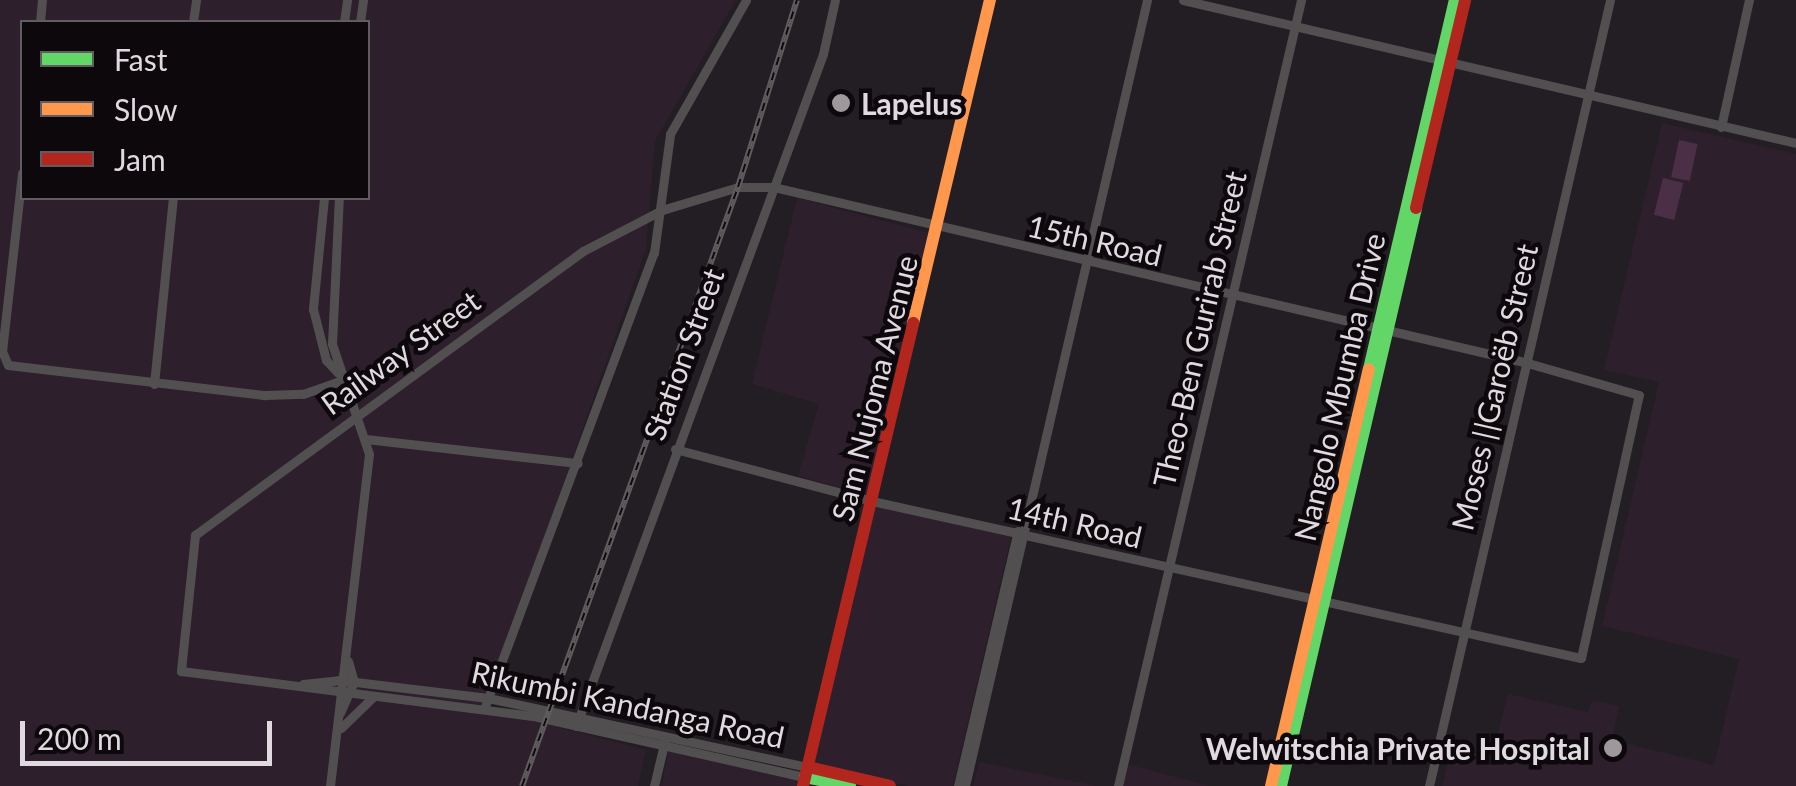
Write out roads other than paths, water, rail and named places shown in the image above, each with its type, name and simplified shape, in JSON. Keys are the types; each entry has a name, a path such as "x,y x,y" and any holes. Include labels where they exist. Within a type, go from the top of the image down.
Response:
{"street":[{"path":"486,704 654,253 670,134 746,0"},
{"name":"Station Street","path":"578,721 774,187 836,0"},
{"name":"Sam Nujoma Avenue","path":"805,776 990,0"},
{"path":"962,786 1147,0"},
{"path":"1183,0 1796,143"},
{"name":"Theo-Ben Gurirab Street","path":"1118,786 1301,0"},
{"name":"Nangolo Mbumba Drive","path":"1446,61 1455,0"},
{"name":"Nangolo Mbumba Drive","path":"1271,786 1446,61 1466,0"},
{"name":"Moses ǁGaroëb Street","path":"1429,786 1610,0"},
{"path":"1721,126 1749,0"},
{"name":"Railway Street","path":"303,684 181,671 194,535 584,251 662,210 728,188 774,187"},
{"name":"15th Road","path":"774,187 938,230 1524,362 1632,391 1640,402 1581,658 1465,634"},
{"path":"20,191 2,351 8,365 19,370 265,395 303,394 341,377"},
{"path":"154,384 173,200"},
{"path":"324,200 313,309 326,360 341,377"},
{"path":"340,200 330,293 341,377 366,439 348,661 354,682 352,694 340,713"},
{"path":"366,439 578,463"},
{"name":"14th Road","path":"675,449 872,501 1465,634"},
{"name":"Nangolo Mbumba Drive","path":"1282,786 1318,604"},
{"path":"333,783 339,680 348,661"},
{"path":"303,684 339,680"},
{"name":"Rikumbi Kandanga Road","path":"339,680 578,721 850,786"},
{"path":"303,684 338,693"},
{"name":"Rikumbi Kandanga Road","path":"338,693 486,704"},
{"path":"338,733 375,697"},
{"path":"654,786 666,740"},
{"name":"Rikumbi Kandanga Road","path":"805,776 890,786"}],"railway":[{"path":"522,786 738,187 797,0"}],"place":[{"name":"Lapelus","path":"841,103"},
{"name":"Welwitschia Private Hospital","path":"1613,748"}]}
